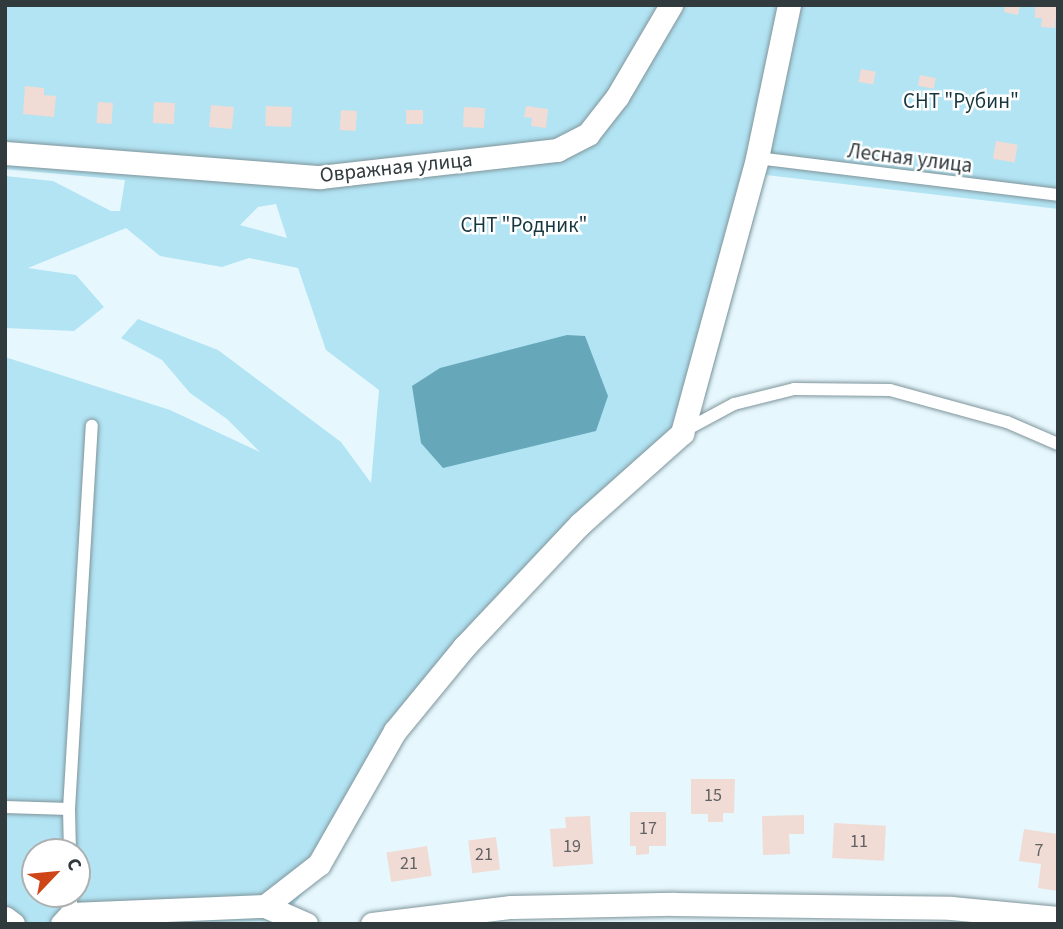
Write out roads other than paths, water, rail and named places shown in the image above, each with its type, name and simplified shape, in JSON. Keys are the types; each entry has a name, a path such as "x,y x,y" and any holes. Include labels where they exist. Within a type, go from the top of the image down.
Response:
{"street":[{"name":"Овражная улица","path":"5,153 320,177 557,150 588,134 617,97 671,5"},
{"path":"265,906 319,864 395,731 464,647 580,524 682,433 757,158 789,5"},
{"path":"68,911 265,906 306,924"},
{"path":"372,924 511,907 674,914 951,908 1058,918"},
{"path":"5,918 13,924"}],"lane":[{"name":"Лесная улица","path":"757,158 1058,195"},
{"path":"682,433 734,404 794,389 890,390 1007,422 1058,444"},
{"path":"70,838 69,809 92,426"},
{"path":"5,807 69,809"}],"park label":[{"name":"СНТ \"Рубин\"","path":"961,101"},
{"name":"СНТ \"Родник\"","path":"524,225"}]}
